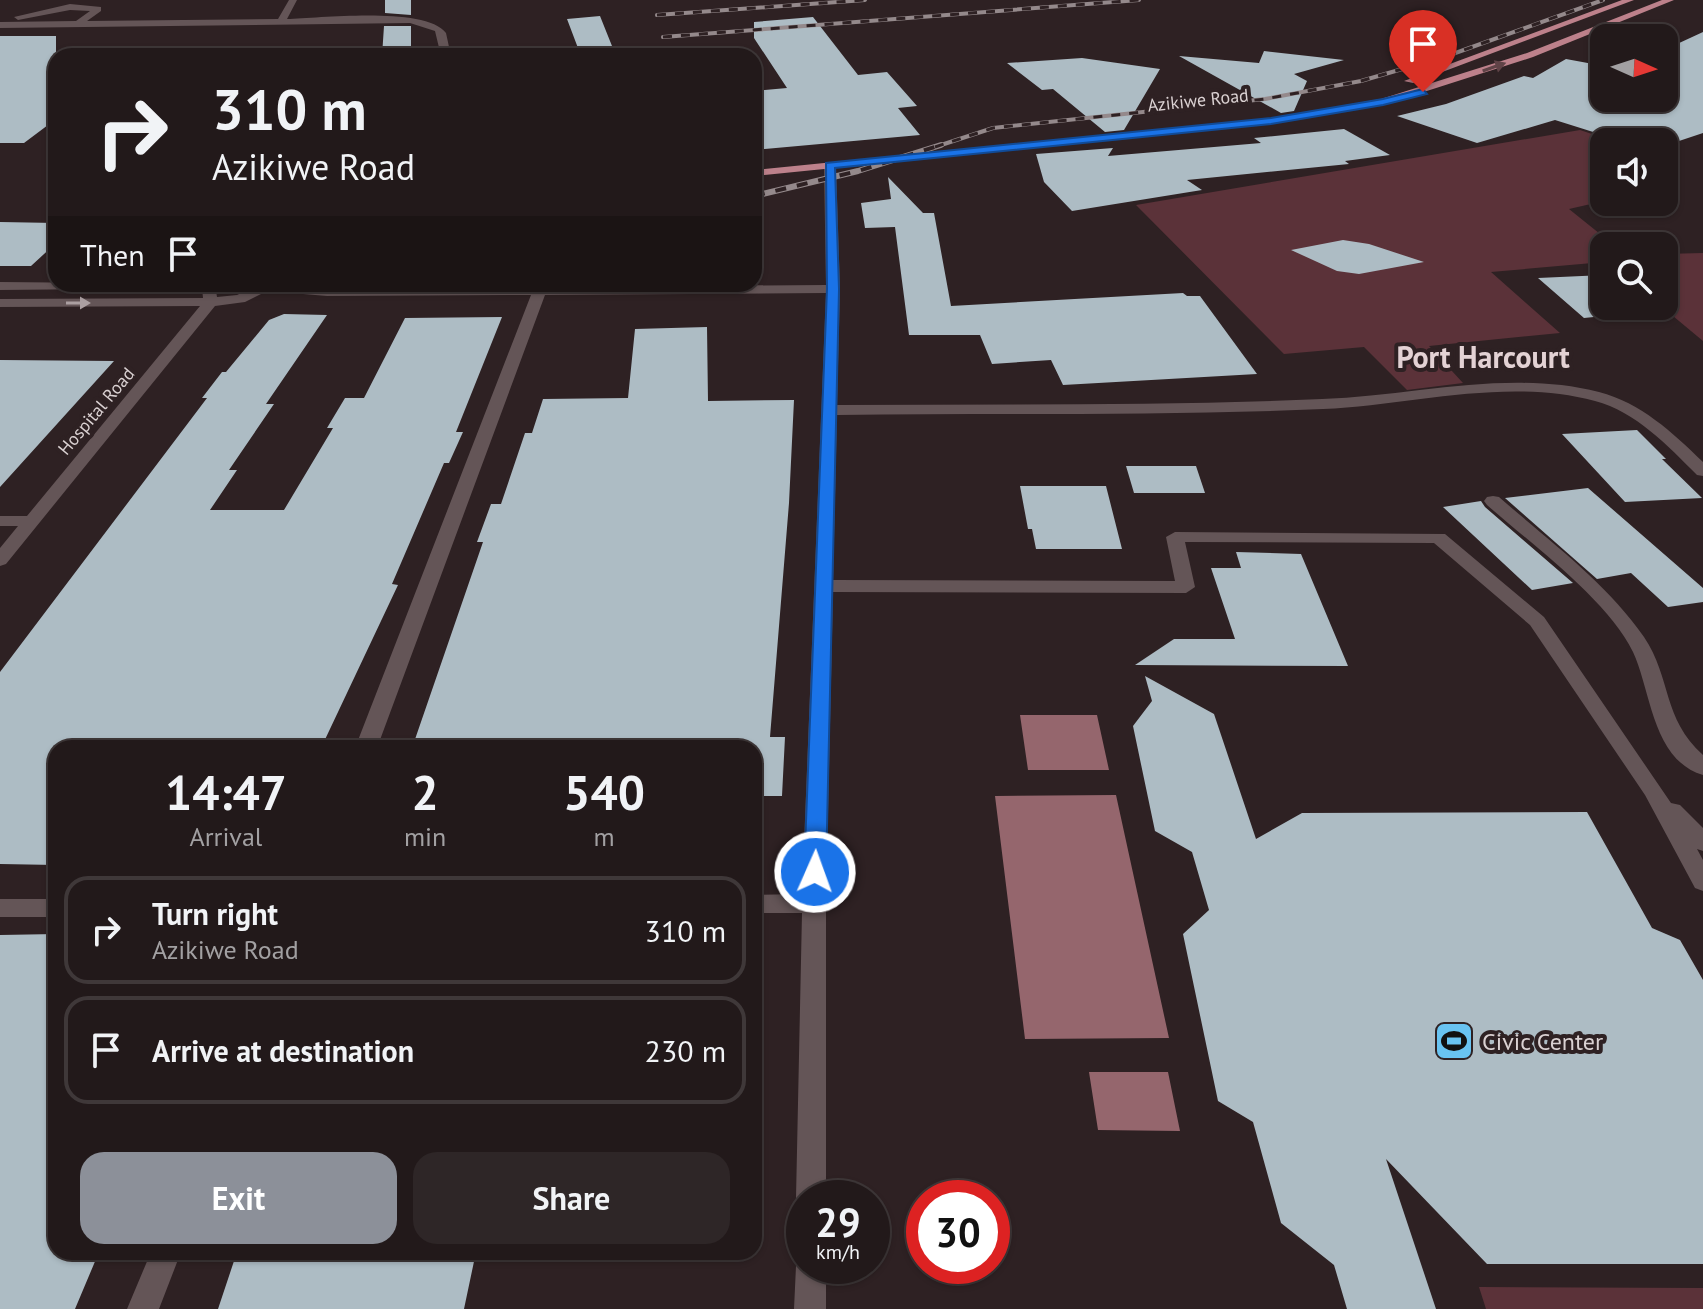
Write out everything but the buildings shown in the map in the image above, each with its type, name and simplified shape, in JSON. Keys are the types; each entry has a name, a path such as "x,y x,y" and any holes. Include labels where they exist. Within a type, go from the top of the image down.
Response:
{"main road":[{"path":"1390,86 1630,0"},
{"name":"Azikiwe Road","path":"762,172 1271,121 1383,102 1518,59 1670,0"},
{"name":"Azikiwe Road","path":"762,160 1277,108 1376,90"}],"street":[{"path":"281,21 293,0"},
{"path":"0,25 44,10 70,7 98,9 78,24"},
{"path":"0,25 281,21 412,15 440,28 445,35 446,48"},
{"path":"811,1180 814,903 833,289 830,166"},
{"path":"0,286 48,286"},
{"path":"762,290 833,289"},
{"path":"208,292 211,302"},
{"path":"0,303 211,302 240,299 256,292"},
{"path":"327,292 539,292 369,740"},
{"name":"Hospital Road","path":"0,560 211,302"},
{"path":"829,410 1328,404 1492,386 1533,386 1622,404 1657,427 1703,471"},
{"path":"1493,501 1599,598 1634,638 1652,669 1664,721 1677,741 1703,767"},
{"path":"0,521 32,521"},
{"path":"824,586 1186,587 1175,537 1439,538 1537,621 1654,792 1703,882"},
{"path":"1654,792 1703,842"},
{"path":"762,904 814,903"},
{"path":"0,908 48,908"},
{"path":"143,1309 163,1260"},
{"path":"810,1309 811,1284"}],"shaded area":[{"path":"1580,130 1590,133 1590,204 1569,209 1598,232 1590,232 1590,263 1491,272 1560,333 1429,346 1463,383 1407,390 1364,347 1284,354 1136,205"},
{"path":"1703,253 1703,341 1678,320 1678,254"},
{"path":"1020,715 1097,715 1109,770 1028,770"},
{"path":"1116,795 1169,1038 1025,1039 995,796"},
{"path":"1089,1072 1168,1072 1180,1131 1098,1130"},
{"path":"1479,1287 1703,1288 1703,1309 1486,1309"}],"railway":[{"path":"657,15 865,0"},
{"path":"663,37 1139,0"},
{"path":"935,147 993,128 1265,99 1361,81 1447,56 1603,0"},
{"path":"762,194 858,171 941,145"}],"place":[{"name":"Civic Center","path":"1454,1041"}],"district":[{"name":"Port Harcourt","path":"1483,356"}],"route":[{"path":"815,872 833,289 830,166 1271,121 1423,92"}]}
